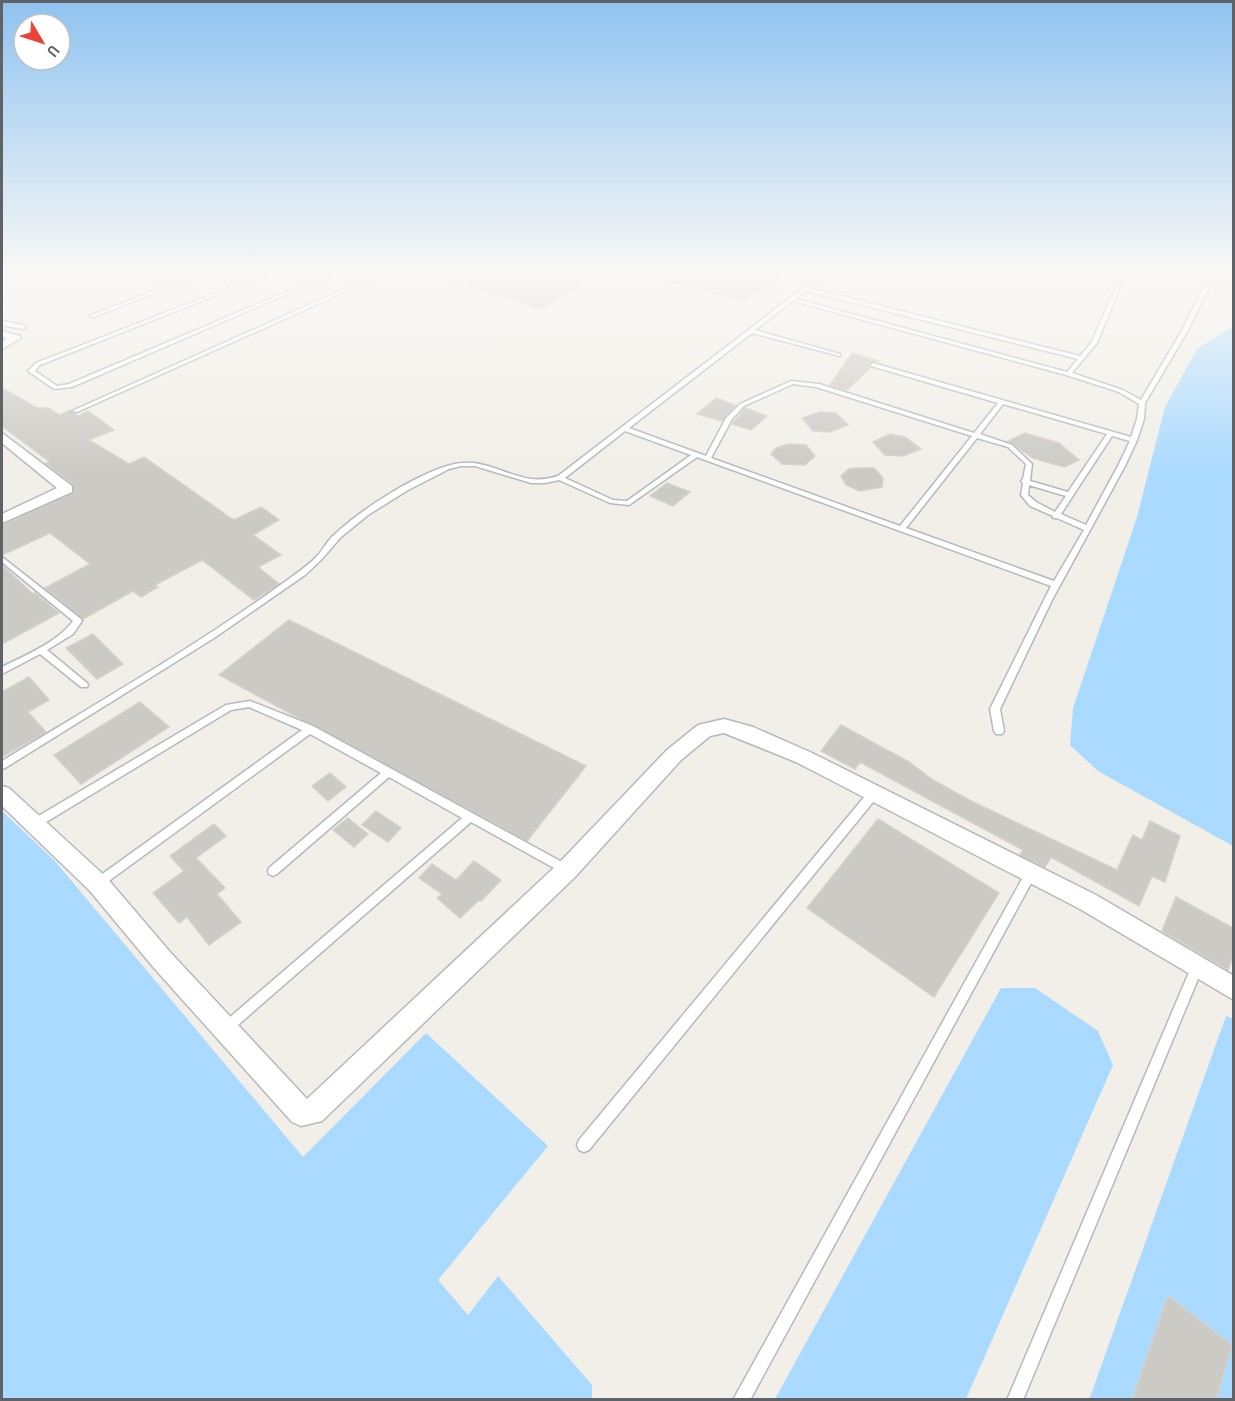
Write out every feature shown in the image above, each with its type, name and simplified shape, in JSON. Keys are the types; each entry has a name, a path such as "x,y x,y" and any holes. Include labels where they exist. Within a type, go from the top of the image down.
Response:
{"street":[{"path":"2,437 67,488 2,519"},
{"path":"2,794 98,884 224,1029 301,1113 313,1112 567,870 674,755 705,730 724,726 746,732 874,793 1088,902 1233,989"}],"lane":[{"path":"98,340 38,364 32,371 56,388 70,386 176,340"},
{"path":"75,411 233,340"},
{"path":"2,765 184,654 279,590 315,561 340,533 370,510 459,463 472,464 531,483 548,482 560,478 739,340"},
{"path":"785,340 838,355"},
{"path":"944,340 1121,390 1142,403"},
{"path":"1011,340 1082,358"},
{"path":"1068,374 1095,340"},
{"path":"999,731 995,708 1056,585 1134,440 1142,403 1180,340"},
{"path":"873,365 1134,440"},
{"path":"708,458 729,418 742,405 793,382 817,385 1010,446 1024,456 1029,464 1024,481 1024,495 1033,504 1088,529"},
{"path":"903,527 1002,402"},
{"path":"623,428 903,527 1056,585"},
{"path":"1056,516 1111,433"},
{"path":"560,478 612,502 629,503 697,454"},
{"path":"1024,481 1070,495"},
{"path":"2,559 78,621 70,632 2,671"},
{"path":"41,650 84,685"},
{"path":"34,825 229,706 250,704 310,729 567,870"},
{"path":"98,884 310,729"},
{"path":"273,871 387,773"},
{"path":"584,1145 874,793"},
{"path":"224,1029 470,817"},
{"path":"741,1400 1031,873"},
{"path":"1015,1400 1197,967"}],"water":[{"path":"1210,340 1233,340 1233,846 1098,771 1070,745 1073,708 1137,517 1165,407 1197,349"},
{"path":"2,811 54,860 303,1157 426,1033 548,1146 438,1280 468,1315 498,1276 592,1385 592,1399 2,1399"},
{"path":"1001,988 1035,988 1098,1031 1113,1065 966,1399 775,1399"},
{"path":"1226,1016 1234,1019 1233,1399 1089,1400"}],"building":[{"path":"852,353 878,361 869,363 870,368 847,390 830,385"},
{"path":"2,388 37,408 49,408 59,415 70,410 78,416 88,411 114,430 89,440 129,464 144,457 232,519 261,507 279,520 253,535 281,555 258,567 279,584 254,600 202,560 155,585 158,587 141,597 133,591 83,619 45,588 90,564 50,533 2,555 2,525 74,492 73,484 46,463 50,462 2,426"},
{"path":"716,398 735,405 722,421 697,414"},
{"path":"745,408 767,416 751,430 732,424"},
{"path":"820,412 836,413 848,425 830,432 813,431 802,418"},
{"path":"1025,433 1059,443 1079,460 1064,467 1033,458 1008,441"},
{"path":"890,434 905,437 921,449 903,456 885,455 873,442"},
{"path":"788,444 806,445 815,456 805,465 782,464 771,454 776,448"},
{"path":"874,468 883,478 882,487 860,491 846,485 841,476 849,469"},
{"path":"667,483 690,492 673,506 650,496"},
{"path":"2,565 33,594 35,593 59,613 2,644"},
{"path":"289,620 586,766 527,841 219,675"},
{"path":"93,634 123,664 97,679 66,648"},
{"path":"29,677 49,700 28,712 46,732 2,757 2,692"},
{"path":"140,702 169,727 81,784 54,755"},
{"path":"841,725 909,762 933,780 973,802 1117,870 1133,835 1142,840 1150,821 1180,836 1165,882 1152,876 1139,906 1051,857 1045,867 1020,855 1023,850 860,762 855,769 821,751"},
{"path":"330,773 346,787 328,801 312,786"},
{"path":"376,811 401,828 388,842 362,825"},
{"path":"348,818 368,834 354,847 333,830"},
{"path":"878,819 999,893 934,997 807,908"},
{"path":"214,824 226,836 196,858 225,888 217,894 241,922 209,945 187,917 179,923 153,893 184,871 170,856"},
{"path":"474,861 501,880 481,901 479,900 460,918 437,898 442,894 419,878 432,864 456,880"},
{"path":"1176,897 1233,928 1233,955 1228,970 1162,931"},
{"path":"1168,1296 1232,1345 1216,1400 1132,1400"}]}
